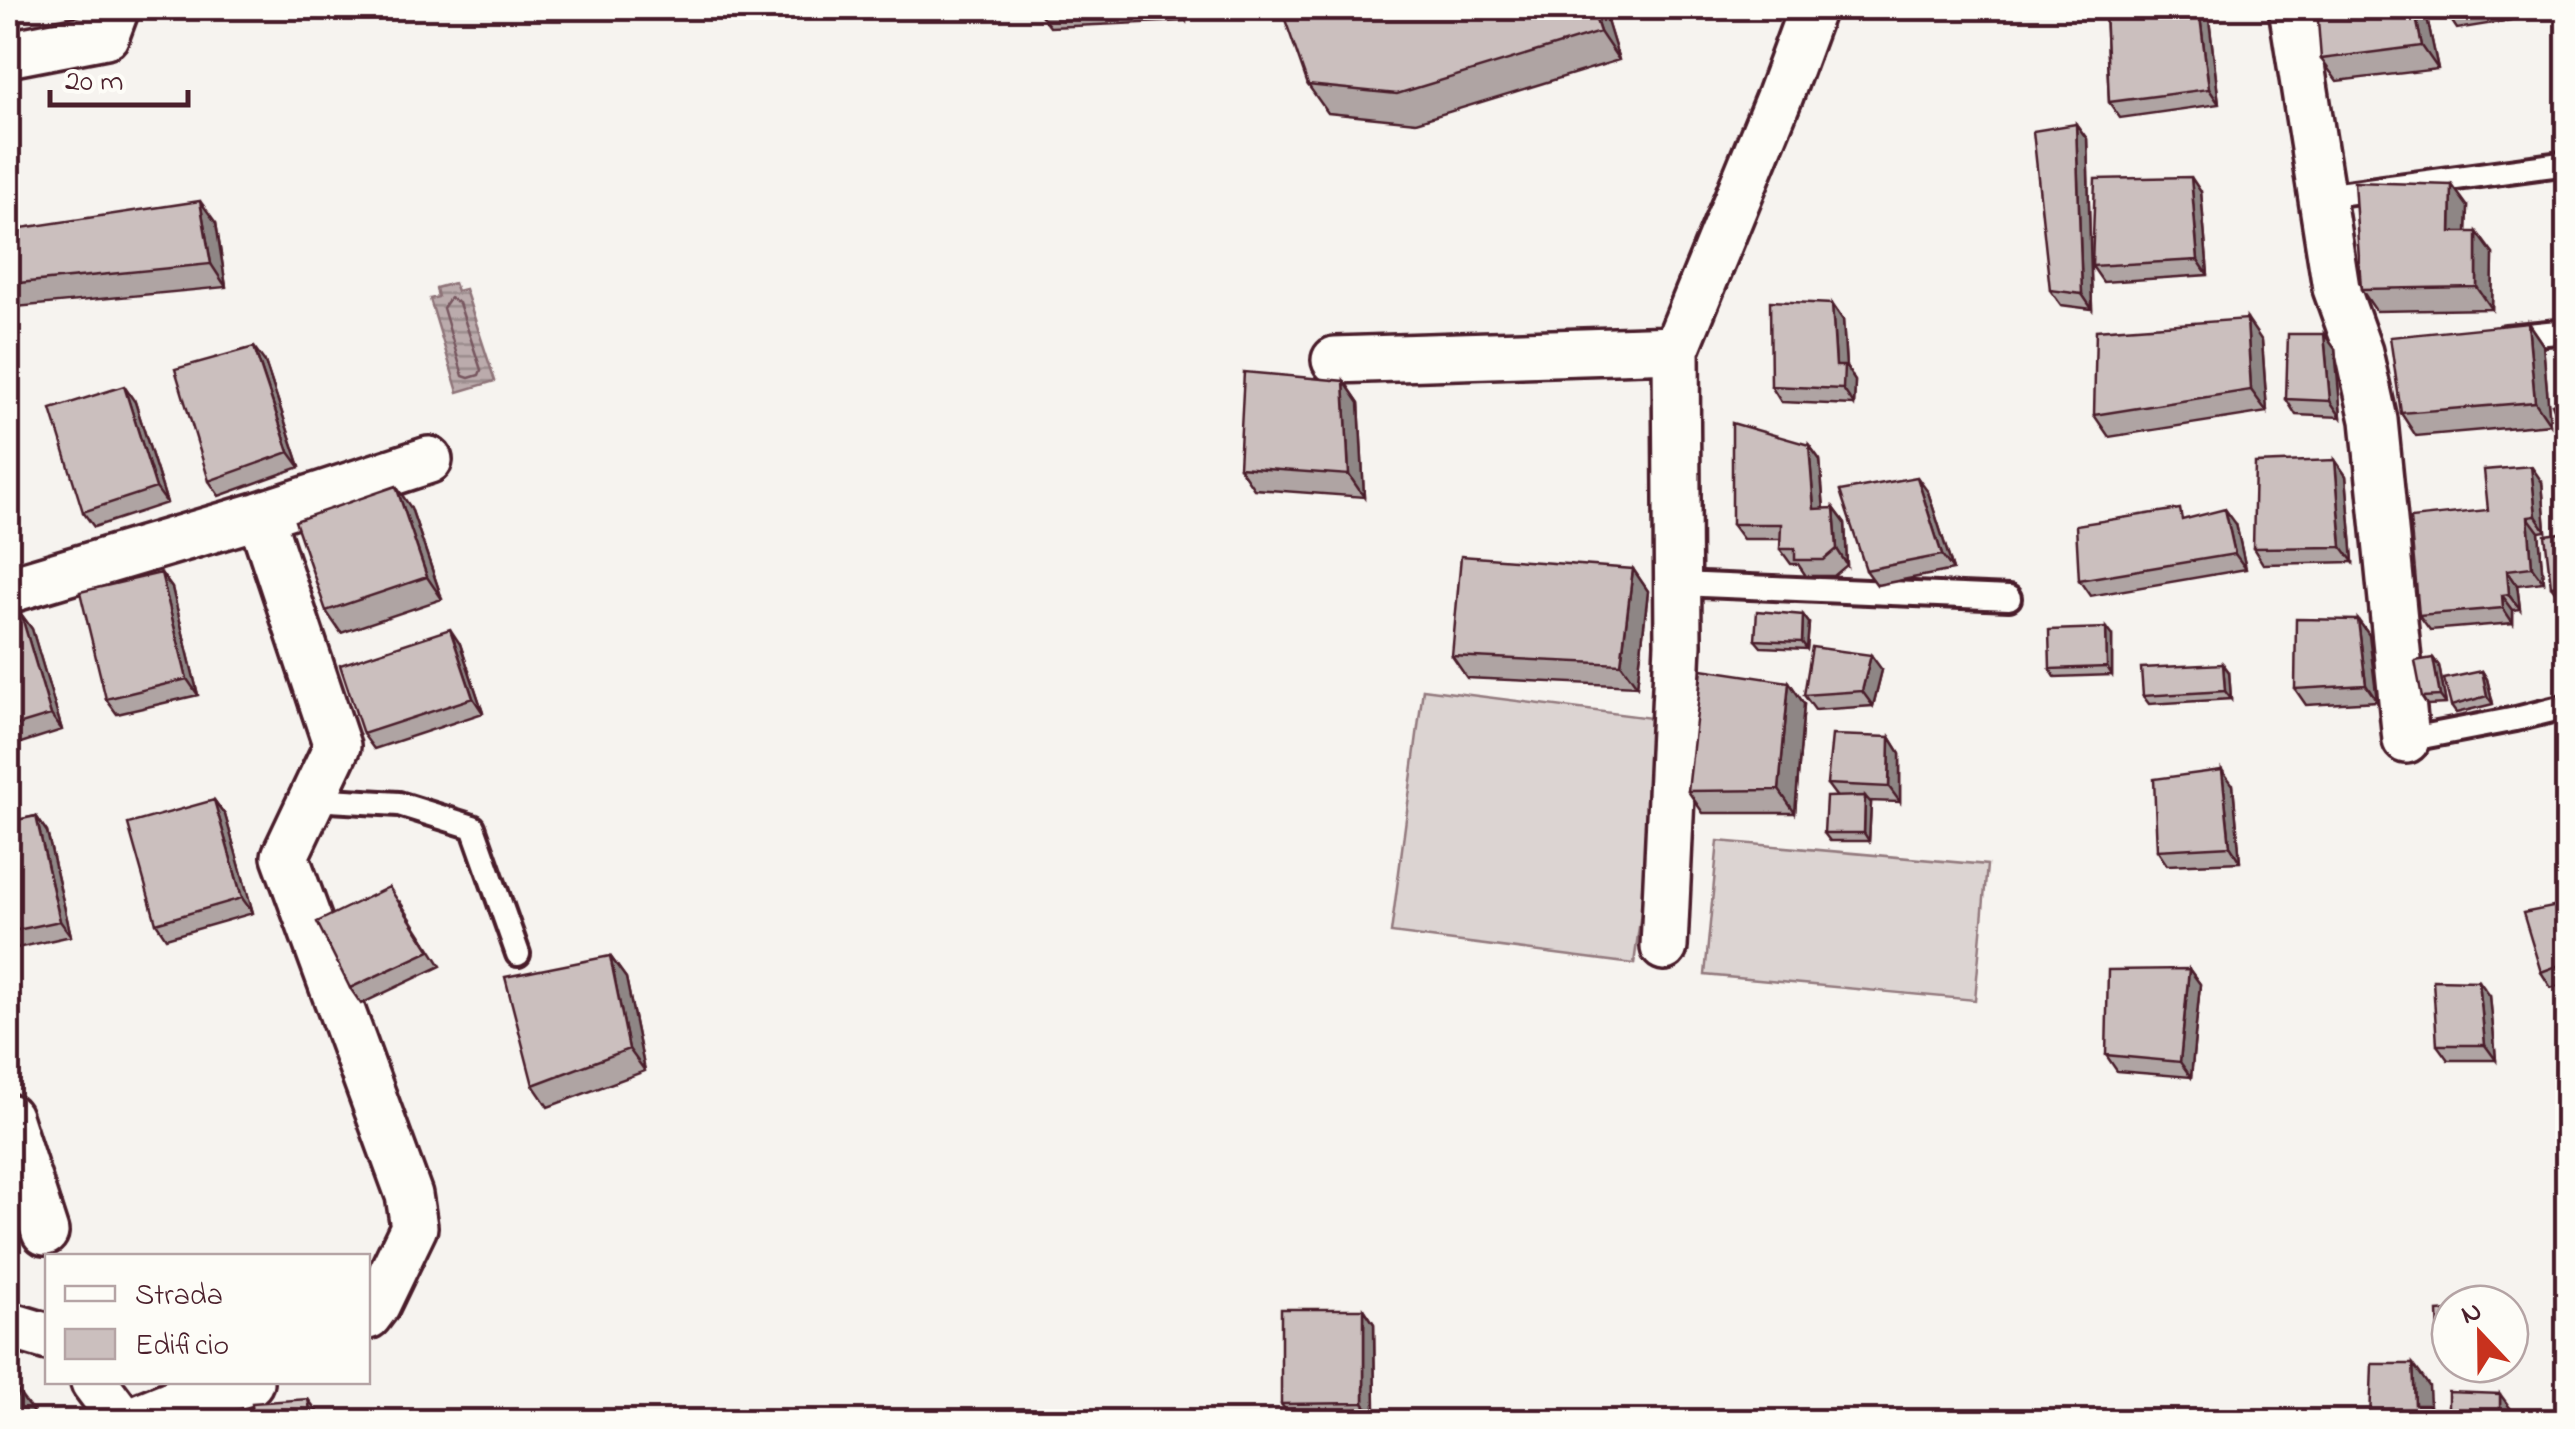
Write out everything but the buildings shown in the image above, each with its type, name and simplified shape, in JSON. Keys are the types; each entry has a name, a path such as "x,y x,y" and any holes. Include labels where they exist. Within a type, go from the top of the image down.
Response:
{"street":[{"path":"8,54 106,35 116,8"},
{"path":"1664,946 1679,584 1676,349 1812,8"},
{"path":"2292,8 2336,288 2369,351 2406,740"},
{"path":"1335,360 1676,349"},
{"path":"8,590 429,460"},
{"path":"260,515 337,746 285,856 409,1195 414,1227 370,1313"},
{"path":"8,1117 46,1232"},
{"path":"8,1326 45,1336"},
{"path":"96,1384 125,1422 178,1401 242,1384"}],"lane":[{"path":"2324,196 2568,163"},
{"path":"2492,339 2568,331"},
{"path":"1679,584 2009,598"},
{"path":"2406,740 2568,706"},
{"path":"312,799 399,804 473,827 518,954"}],"shaded area":[{"path":"1423,689 1667,720 1634,964 1391,933"},
{"path":"1718,841 1987,865 1975,1000 1705,975"}],"water":[{"path":"454,283 457,291 465,289 495,381 458,392 430,299 438,297 436,288"}]}
